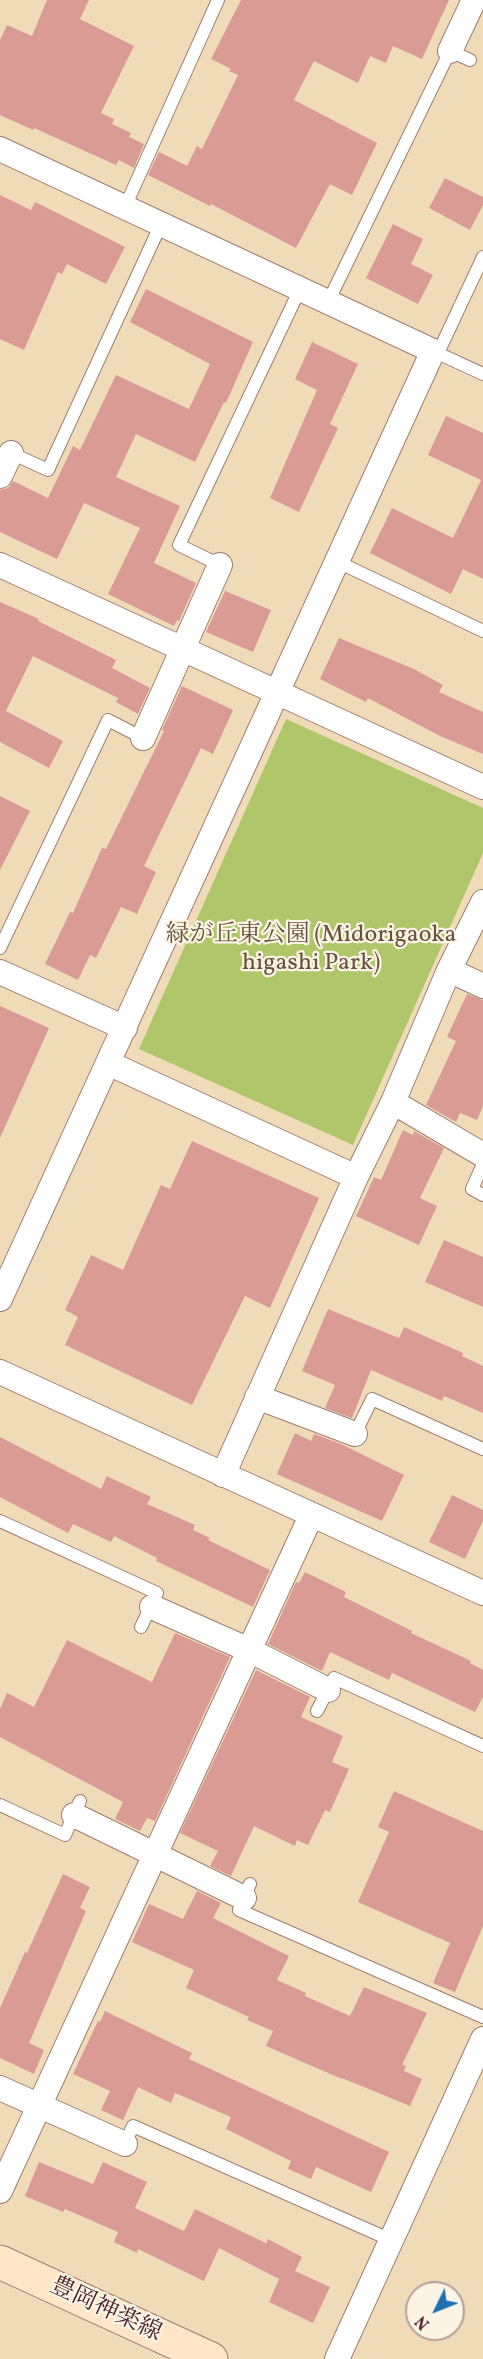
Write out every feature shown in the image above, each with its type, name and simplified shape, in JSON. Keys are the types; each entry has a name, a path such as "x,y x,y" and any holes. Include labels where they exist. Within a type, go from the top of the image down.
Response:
{"street":[{"path":"460,56 474,0"},
{"path":"0,148 435,352 0,1299"},
{"path":"0,476 10,453"},
{"path":"0,565 483,788"},
{"path":"142,738 220,565"},
{"path":"223,1475 356,1177 393,1102 449,970 483,902"},
{"path":"449,970 483,986"},
{"path":"0,972 125,1028"},
{"path":"108,1064 356,1177"},
{"path":"393,1102 483,1155"},
{"path":"0,1372 483,1593"},
{"path":"257,1397 355,1434"},
{"path":"0,2191 311,1516"},
{"path":"146,1617 249,1650 328,1690"},
{"path":"77,1808 155,1855 247,1891"},
{"path":"337,2359 483,2039"},
{"path":"0,2088 125,2144"},
{"name":"豊岡神楽線","path":"0,2262 210,2359"}],"lane":[{"path":"125,207 218,0"},
{"path":"328,302 460,56"},
{"path":"10,453 48,470 160,224"},
{"path":"483,257 435,352 483,374"},
{"path":"220,565 179,545 300,289"},
{"path":"338,562 483,631"},
{"path":"0,948 108,720 142,738"},
{"path":"483,1164 472,1189 483,1195"},
{"path":"355,1434 372,1399 483,1449"},
{"path":"0,1521 157,1593 146,1617"},
{"path":"317,1711 334,1678 483,1746"},
{"path":"0,1804 65,1835 77,1808"},
{"path":"247,1891 239,1910 483,2017"},
{"path":"125,2144 133,2126 391,2240"}],"green space":[{"name":"緑が丘東公園 (Midorigaoka higashi Park)","path":"286,719 483,808 483,853 353,1145 139,1049"}],"building":[{"path":"47,0 89,0 80,19 134,46 101,113 114,119 112,124 131,133 129,137 144,144 134,168 119,160 116,165 0,115 0,40 7,25 32,36"},
{"path":"241,0 449,0 422,59 393,46 386,63 370,56 358,83 314,61 294,100 377,143 352,195 330,184 296,248 211,204 210,206 148,175 159,152 187,166 197,146 202,149 238,75 211,59"},
{"path":"445,178 483,197 483,205 470,230 429,208"},
{"path":"0,195 31,210 35,202 125,247 106,284 67,264 62,274 58,272 24,350 0,339"},
{"path":"393,224 423,239 411,264 433,275 418,304 366,278"},
{"path":"146,289 253,342 226,403 224,402 195,462 136,434 116,477 180,506 154,563 196,583 179,621 177,620 174,626 108,594 140,528 84,503 57,559 0,532 0,490 8,488 13,481 48,498 73,446 80,450 116,375 189,409 210,364 130,322"},
{"path":"312,342 358,364 330,424 338,428 299,512 270,498 317,390 295,379"},
{"path":"446,416 483,433 483,579 463,569 451,594 370,553 392,508 453,538 481,480 428,455"},
{"path":"225,591 271,610 253,652 206,632"},
{"path":"0,602 39,619 38,621 116,660 112,668 150,688 138,714 116,702 118,698 33,656 6,711 63,741 49,768 0,742"},
{"path":"339,638 414,669 443,685 439,692 483,712 483,754 440,736 368,698 366,702 320,679"},
{"path":"182,686 233,710 213,754 201,748 144,866 156,872 137,914 121,907 96,958 90,955 78,980 45,964 70,912 73,913 102,848 106,849 164,731 162,730"},
{"path":"0,796 30,811 0,870"},
{"path":"467,994 483,1000 483,1106 477,1120 460,1113 456,1122 426,1105 456,1041 447,1037"},
{"path":"0,1006 49,1028 0,1138"},
{"path":"403,1130 413,1135 414,1131 444,1148 420,1198 437,1206 419,1245 356,1216 374,1177 381,1180"},
{"path":"192,1141 319,1198 270,1308 245,1296 192,1405 65,1345 78,1317 65,1310 91,1255 123,1270 161,1185 170,1189"},
{"path":"444,1240 483,1257 483,1307 425,1282"},
{"path":"328,1309 399,1338 404,1327 463,1353 462,1356 483,1366 483,1413 444,1396 442,1401 371,1370 352,1418 325,1408 335,1385 302,1371"},
{"path":"295,1433 311,1441 314,1434 341,1444 404,1475 382,1521 277,1474"},
{"path":"0,1437 101,1489 107,1476 151,1497 147,1504 195,1525 193,1530 210,1538 208,1540 270,1570 253,1607 156,1561 157,1558 114,1536 111,1542 73,1524 68,1533 0,1497"},
{"path":"452,1495 483,1510 483,1521 465,1559 429,1542"},
{"path":"305,1572 346,1592 344,1597 412,1631 411,1633 471,1661 470,1663 483,1670 483,1697 475,1712 392,1673 389,1680 330,1652 322,1671 268,1644 296,1582 299,1583"},
{"path":"175,1633 230,1657 155,1821 147,1818 140,1831 115,1819 123,1802 0,1737 0,1709 7,1693 34,1707 67,1640 152,1682"},
{"path":"256,1670 310,1697 301,1717 343,1736 332,1762 349,1769 330,1812 325,1810 308,1845 297,1840 295,1846 254,1826 231,1876 210,1866 218,1851 180,1833"},
{"path":"394,1791 483,1831 483,1926 455,1992 433,1983 450,1943 358,1902 389,1832 378,1827"},
{"path":"63,1874 90,1887 80,1908 86,1911 29,2043 44,2050 34,2074 0,2058 0,2008"},
{"path":"197,1891 221,1903 213,1918 289,1956 277,1980 306,1993 305,1996 350,2016 364,1987 427,2013 402,2065 406,2066 404,2071 422,2079 410,2106 266,2046 273,2031 247,2020 249,2017 186,1988 194,1970 132,1942 149,1904 183,1919"},
{"path":"105,2011 192,2053 189,2059 389,2152 371,2192 316,2167 311,2179 288,2169 291,2161 226,2129 231,2117 175,2093 171,2103 138,2087 123,2120 101,2110 110,2091 73,2074"},
{"path":"39,2162 93,2184 103,2162 147,2182 135,2208 184,2231 195,2209 266,2243 268,2239 302,2257 295,2271 330,2287 313,2323 269,2302 279,2279 219,2248 204,2281 138,2249 137,2253 114,2242 118,2232 65,2209 63,2212 25,2196"}]}
